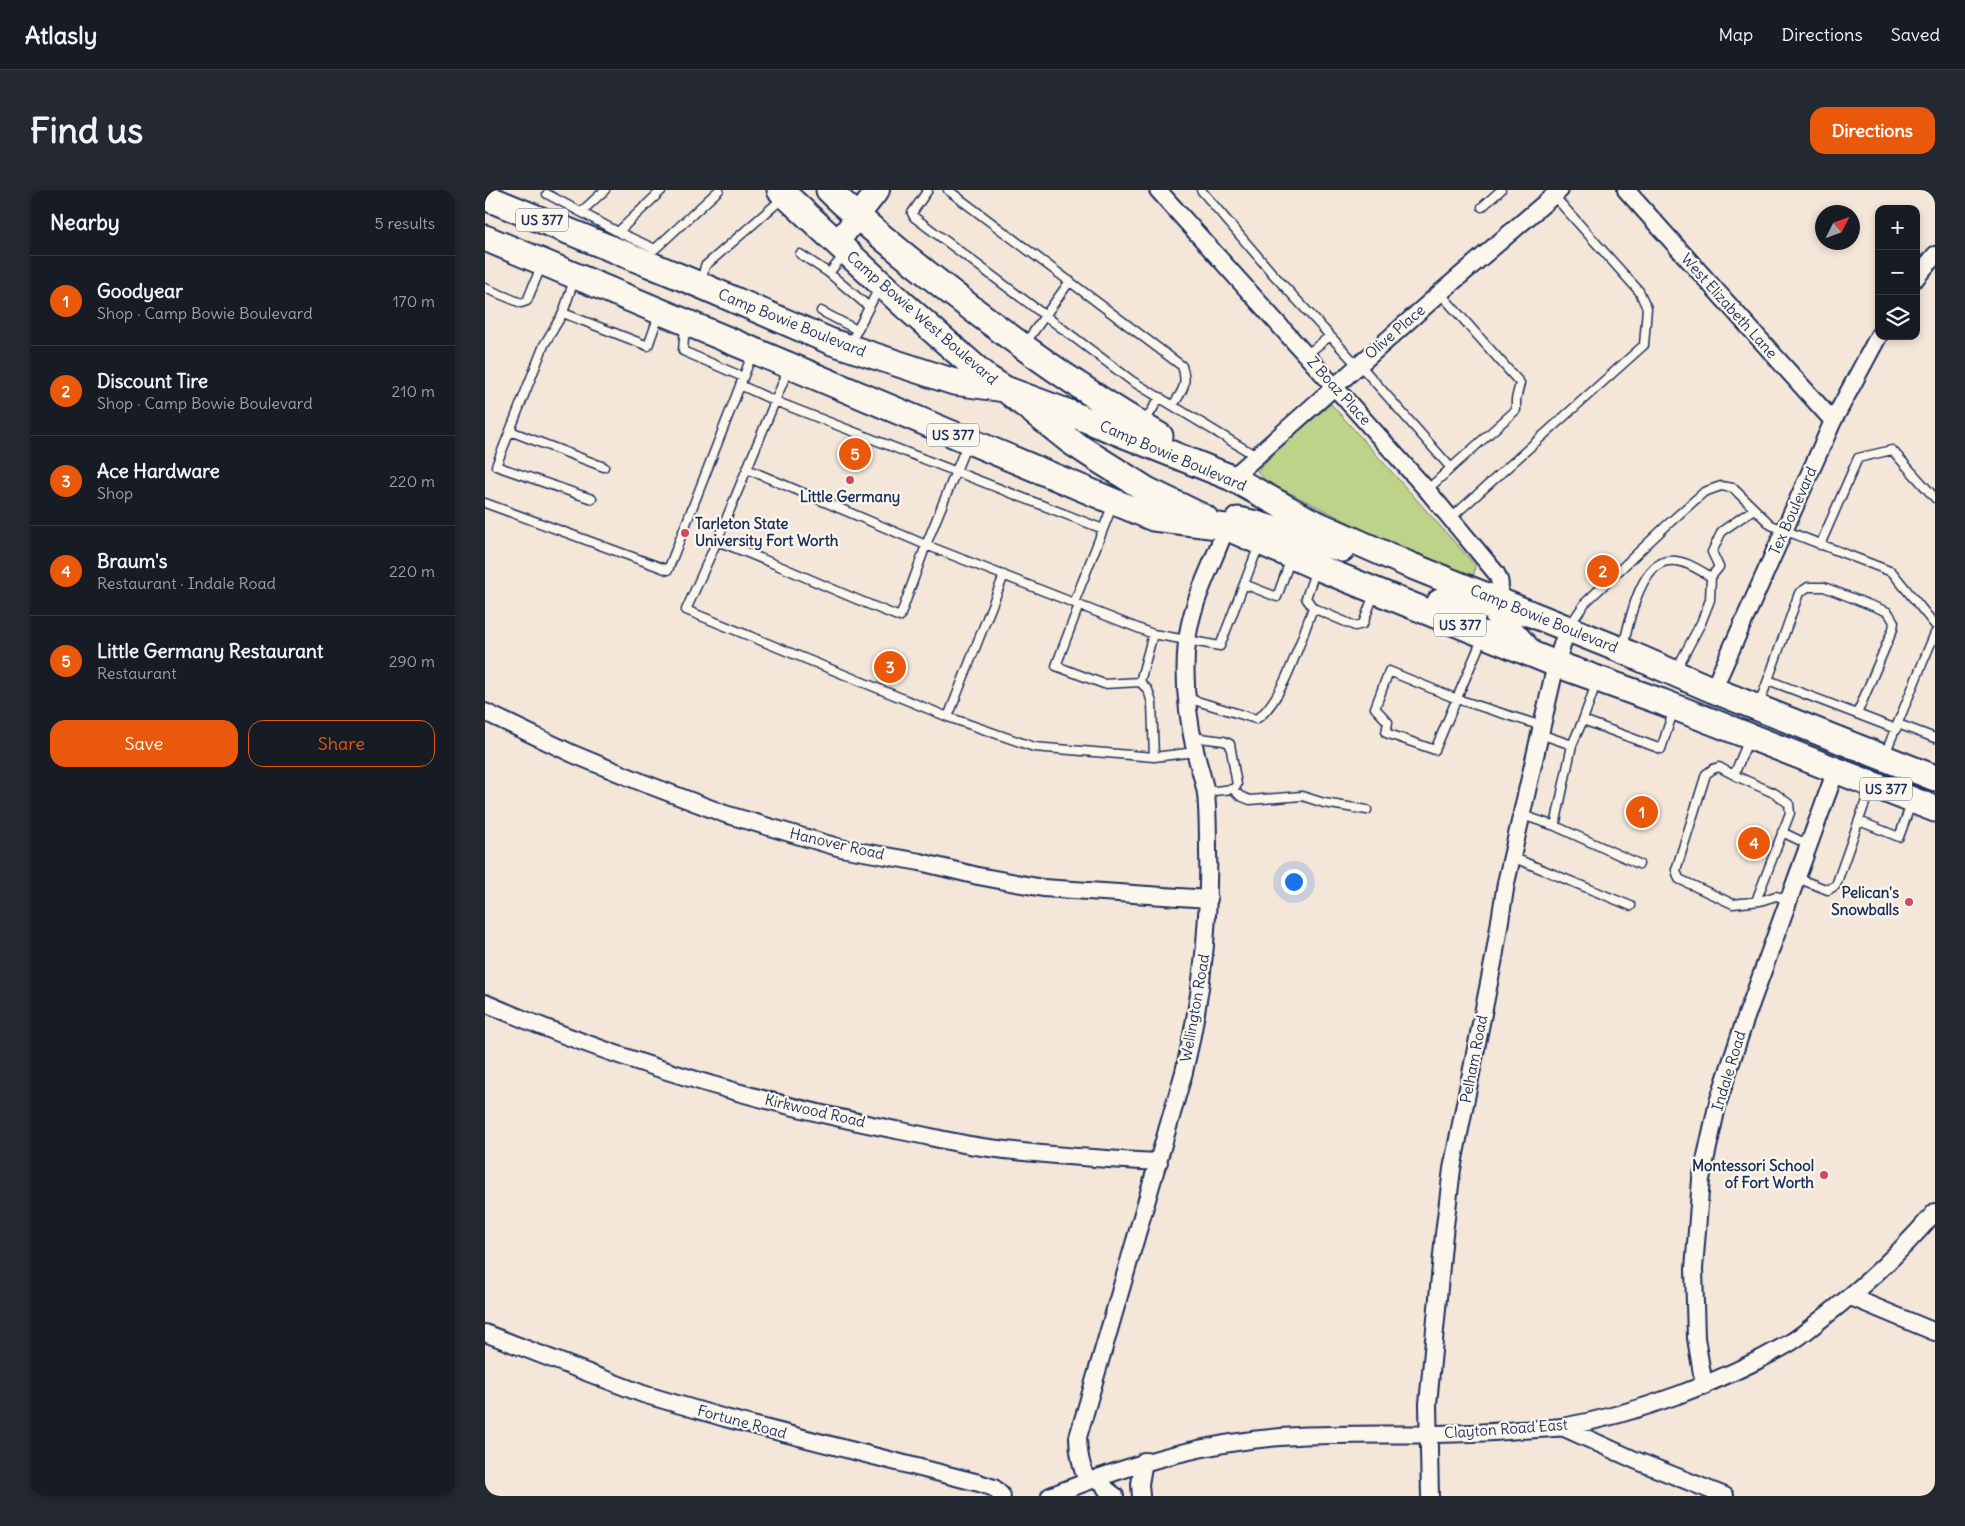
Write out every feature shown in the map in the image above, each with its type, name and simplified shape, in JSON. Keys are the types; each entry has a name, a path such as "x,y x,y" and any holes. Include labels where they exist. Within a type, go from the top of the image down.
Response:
{"main road":[{"path":"829,190 959,299 1023,347 1119,413 1231,478"},
{"name":"Camp Bowie West Boulevard","path":"783,193 881,284 986,377 1005,389 1070,441 1147,490 1226,527"},
{"name":"Camp Bowie Boulevard","path":"485,197 785,322 853,338 953,382 1005,389 1067,412 1231,478 1310,521 1407,564 1621,650 1846,744 1935,778"},
{"name":"US 377","path":"485,238 1153,518 1226,527 1317,567 1556,664 1674,707 1924,804"},
{"path":"685,321 700,285"},
{"path":"1226,527 1235,521 1247,522 1381,561 1407,564"},
{"path":"1365,586 1368,578 1391,584 1468,612 1478,609 1493,598 1499,618 1532,654"},
{"path":"1702,719 1713,690"},
{"path":"1837,770 1846,744"}],"street":[{"path":"842,248 857,215 878,190"},
{"name":"Z Boaz Place","path":"1159,190 1451,518 1501,581 1501,588 1493,598"},
{"name":"West Elizabeth Lane","path":"1626,190 1833,421"},
{"name":"Olive Place","path":"1231,478 1440,292 1557,193"},
{"path":"1920,274 1933,260"},
{"name":"Tex Boulevard","path":"1713,690 1833,421 1876,340"},
{"name":"Wellington Road","path":"1094,1479 1081,1467 1078,1437 1159,1162 1196,1022 1203,978 1209,899 1205,792 1185,697 1187,641 1193,608 1226,527"},
{"name":"Pelham Road","path":"1430,1496 1428,1404 1452,1169 1512,857 1556,664 1567,629"},
{"name":"Hanover Road","path":"485,712 573,754 641,782 725,814 841,848 920,862 978,876 1043,888 1209,899"},
{"name":"Indale Road","path":"1704,1386 1696,1338 1694,1269 1701,1179 1718,1102 1745,1020 1837,770"},
{"name":"Kirkwood Road","path":"485,1003 636,1061 750,1096 831,1117 980,1146 1064,1156 1159,1162"},
{"name":"Clayton Road East","path":"1050,1496 1144,1461 1211,1446 1295,1436 1492,1433 1562,1427 1621,1412 1704,1386 1790,1343 1851,1297 1935,1212"},
{"path":"1851,1297 1935,1332"},
{"name":"Fortune Road","path":"485,1334 643,1394 725,1418 979,1483 993,1488 1002,1496"},
{"path":"1562,1427 1635,1460 1725,1496"},
{"path":"1141,1496 1140,1484 1144,1461"},
{"path":"1094,1479 1115,1496"}],"lane":[{"path":"485,197 492,190"},
{"path":"538,190 549,192 618,232 655,249 719,190"},
{"path":"581,212 605,190"},
{"path":"618,232 662,190"},
{"path":"928,190 913,208 912,213 914,217 1132,380 1256,456"},
{"path":"948,190 1182,366 1186,377 1184,389 1173,406"},
{"path":"1201,190 1272,273 1451,468"},
{"path":"1482,207 1501,190"},
{"path":"700,285 705,266 783,193"},
{"path":"1451,518 1644,345 1647,308 1639,291 1557,193"},
{"path":"829,273 842,248"},
{"path":"800,254 829,273 869,307"},
{"path":"485,288 521,303 527,301 542,262"},
{"path":"576,276 563,313 544,345 496,466 592,499"},
{"path":"1023,347 1069,281"},
{"path":"821,311 853,338 881,284"},
{"path":"1427,490 1516,410 1516,399 1520,383 1440,292"},
{"path":"563,313 648,346 660,311"},
{"path":"685,321 683,350 775,400 1103,529"},
{"path":"1306,354 1330,336"},
{"path":"485,503 668,570 754,350"},
{"path":"790,366 686,610 948,717 1034,746 1154,757 1194,744 1224,741 1230,744 1237,785 1233,789 1205,792"},
{"path":"1142,426 1159,397"},
{"path":"510,431 604,467"},
{"path":"717,541 900,616 926,544 968,441"},
{"path":"1820,545 1858,458 1892,450 1935,498"},
{"path":"747,468 926,544 1153,634 1219,646 1260,542"},
{"path":"1567,629 1585,603 1704,492 1721,486 1733,488 1771,525 1892,572 1935,625"},
{"path":"1114,502 1056,666 1104,684 1140,682 1148,690 1152,703 1154,757"},
{"path":"1675,674 1701,623 1710,600 1711,577 1719,567 1712,552 1722,531 1754,509"},
{"path":"1244,584 1277,597 1292,556"},
{"path":"1621,650 1635,599 1656,567 1668,561 1685,563 1711,577"},
{"path":"1317,567 1306,598 1313,608 1355,626 1363,624 1365,586"},
{"path":"948,717 1004,575"},
{"path":"1758,708 1799,593 1803,589 1815,586 1888,612 1894,622 1893,629 1857,714"},
{"path":"1185,697 1256,719 1264,714 1277,696 1313,608"},
{"path":"1884,758 1935,633"},
{"path":"1140,682 1153,634"},
{"path":"1484,635 1457,699 1435,750 1386,733 1388,722 1375,708 1389,671 1457,699 1541,730 1572,745"},
{"path":"1555,826 1572,745 1598,679"},
{"path":"1768,680 1857,714 1935,738"},
{"path":"1583,720 1661,749 1674,707"},
{"path":"1734,775 1750,737"},
{"path":"1756,901 1790,812 1789,804 1776,794 1719,767 1707,774 1676,870 1679,879 1733,904 1756,901 1777,896 1789,900"},
{"path":"1797,878 1828,890 1836,885 1872,784"},
{"path":"1233,789 1240,796 1250,800 1302,796 1323,803 1367,810"},
{"path":"1859,821 1899,837 1924,804"},
{"path":"1522,815 1555,826 1639,864"},
{"path":"1782,832 1809,845"},
{"path":"1512,857 1631,906"}],"green space":[{"path":"1331,404 1475,565 1474,575 1450,568 1382,539 1266,481 1257,471 1285,442"}],"place":[{"name":"Little Germany Restaurant","path":"855,454"},
{"name":"Little Germany","path":"850,480"},
{"name":"Tarleton State University Fort Worth","path":"685,533"},
{"name":"Discount Tire","path":"1603,571"},
{"name":"Ace Hardware","path":"890,667"},
{"name":"Goodyear","path":"1642,812"},
{"name":"Braum's","path":"1754,843"},
{"name":"Pelican's Snowballs","path":"1909,902"},
{"name":"Montessori School of Fort Worth","path":"1824,1175"}]}
